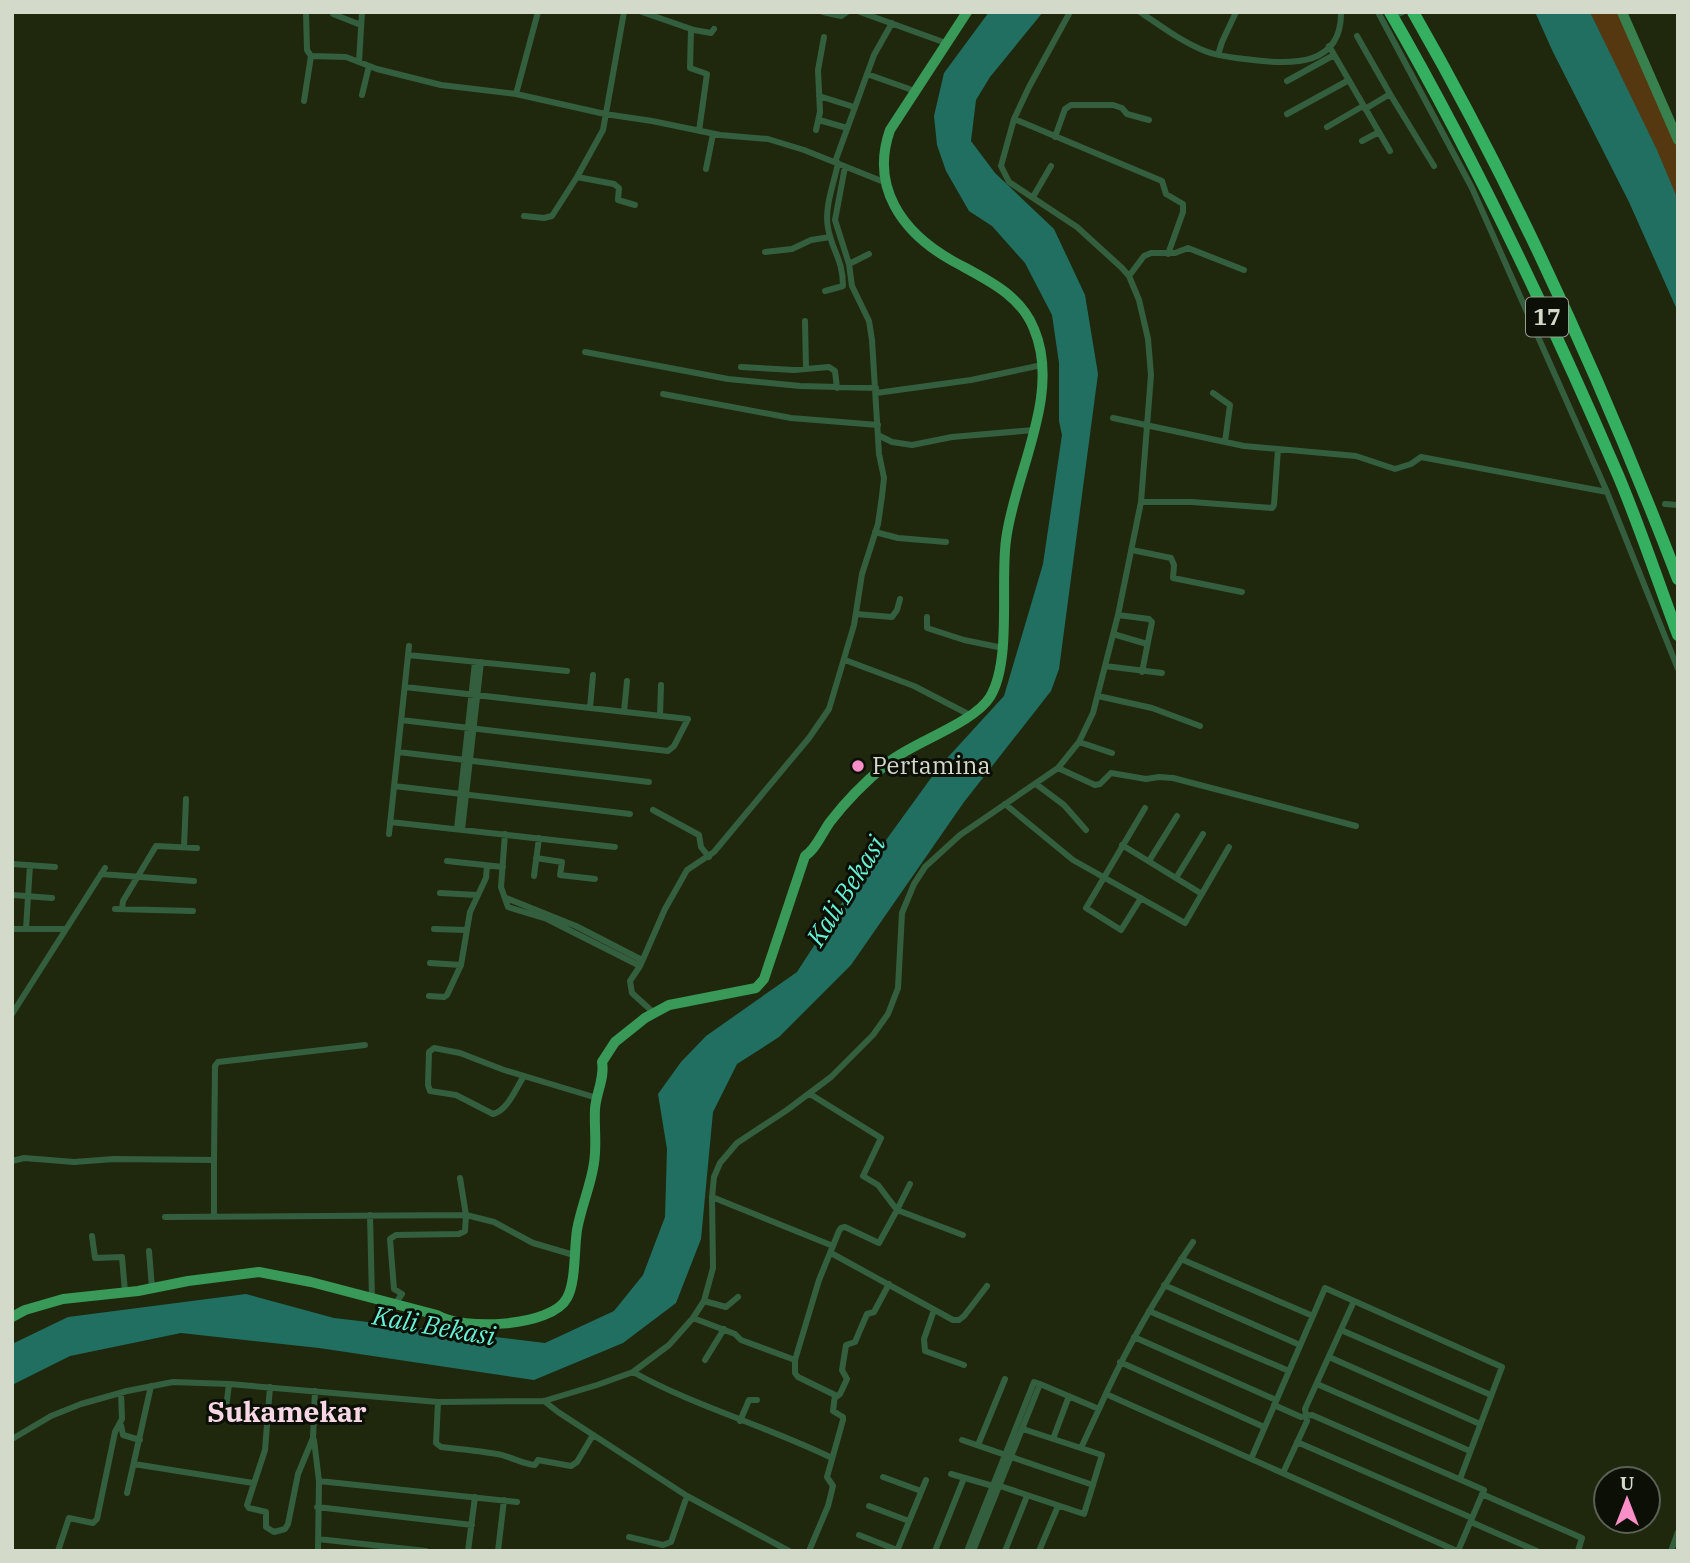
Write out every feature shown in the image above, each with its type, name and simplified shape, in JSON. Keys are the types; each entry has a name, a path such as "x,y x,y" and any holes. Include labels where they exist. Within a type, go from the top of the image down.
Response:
{"highway":[{"name":"17","path":"1413,12 1456,86 1547,268 1637,472 1678,579"},
{"name":"17","path":"1386,17 1438,96 1527,275 1618,477 1678,635"}],"main road":[{"path":"12,1317 49,1302 259,1272 437,1315 446,1321 472,1325 543,1316 558,1308 569,1297 580,1212 595,1160 597,1098 604,1071 603,1062 615,1042 654,1013 684,1000 694,1001 756,988 764,979 805,856 811,852 830,821 891,760 978,710 991,695 998,677 1003,648 1007,532 1035,430 1041,396 1041,348 1034,329 1017,302 992,283 929,246 893,204 884,182 883,155 893,124 967,12"}],"street":[{"path":"304,101 311,56 307,50 306,12"},
{"path":"359,62 362,12"},
{"path":"516,94 538,12"},
{"path":"524,216 552,216 597,143 624,12"},
{"path":"642,12 691,29 711,33 714,29"},
{"path":"823,12 841,16 847,12"},
{"path":"860,12 946,43"},
{"path":"12,1439 65,1410 151,1386 190,1382 439,1402 544,1401 632,1372 669,1345 693,1318 704,1301 713,1268 712,1197 717,1169 732,1147 810,1094 860,1050 888,1014 898,988 901,973 902,913 914,884 925,867 951,842 1058,768 1079,741 1098,696 1141,502 1151,359 1142,312 1129,276 1085,233 1009,182 1001,166 1014,119 1042,59 1070,12"},
{"path":"1140,12 1185,41 1219,55 1296,63 1314,58 1329,46 1339,32 1341,12"},
{"path":"1219,55 1236,12"},
{"path":"1378,12 1386,17 1472,188 1607,492 1678,669"},
{"path":"1386,17 1403,12"},
{"path":"1622,12 1678,140"},
{"path":"333,15 361,25"},
{"path":"843,286 842,266 830,237 827,215 854,107 874,55 891,23"},
{"path":"691,29 690,67 707,73 699,131"},
{"path":"1357,36 1434,166"},
{"path":"816,130 819,120 818,69 824,37"},
{"path":"1329,46 1390,151"},
{"path":"1287,81 1334,55"},
{"path":"311,56 346,57 369,66 441,85 516,94 713,134 768,139 804,149 884,182"},
{"path":"362,95 369,66"},
{"path":"867,74 915,90"},
{"path":"1287,114 1349,80"},
{"path":"1327,127 1390,94"},
{"path":"819,96 854,107"},
{"path":"1055,137 1065,108 1071,105 1113,105 1122,107 1127,114 1149,120"},
{"path":"1014,119 1162,181 1166,194 1182,204 1183,212 1168,254"},
{"path":"819,120 847,128"},
{"path":"1362,141 1379,132"},
{"path":"706,169 713,134"},
{"path":"654,1013 638,999 630,988 630,981 687,870 709,857 809,738 829,709 845,660 862,574 879,518 884,478 879,454 869,321 852,286 849,264 835,220 839,164"},
{"path":"1033,198 1051,166"},
{"path":"577,177 614,184 619,188 618,200 635,205"},
{"path":"765,252 792,249 808,241 830,237"},
{"path":"1129,276 1144,256 1151,253 1168,254 1188,248 1244,270"},
{"path":"849,264 869,254"},
{"path":"825,291 852,286"},
{"path":"804,321 806,369"},
{"path":"585,352 728,379 876,391 971,380 1042,365"},
{"path":"741,367 794,370 832,368 835,371 837,388"},
{"path":"1213,393 1230,405 1225,442"},
{"path":"663,394 791,418 878,425"},
{"path":"1113,418 1244,446 1356,457 1395,469 1411,464 1421,457 1432,458 1607,492"},
{"path":"878,435 892,442 912,445 952,437 1035,430"},
{"path":"1141,502 1192,502 1272,508 1278,449"},
{"path":"1665,504 1678,505"},
{"path":"875,532 898,538 946,542"},
{"path":"1132,550 1171,558 1174,565 1173,578 1242,592"},
{"path":"856,614 895,616 900,599"},
{"path":"1118,615 1151,620 1142,671"},
{"path":"927,617 928,628 964,640 1003,648"},
{"path":"1113,634 1147,644"},
{"path":"389,834 409,650 478,662 568,671"},
{"path":"845,660 914,686 970,715"},
{"path":"460,830 478,662"},
{"path":"1105,666 1162,673"},
{"path":"590,708 593,675"},
{"path":"624,712 627,681"},
{"path":"660,716 661,685"},
{"path":"401,720 667,751 674,746 688,719 405,687"},
{"path":"1098,696 1152,708 1200,726"},
{"path":"1079,741 1112,752"},
{"path":"398,752 649,782"},
{"path":"1058,768 1095,785 1100,784 1111,772 1138,779 1173,779 1356,827"},
{"path":"1035,785 1064,805 1086,830"},
{"path":"394,786 630,814"},
{"path":"184,848 186,799"},
{"path":"1005,804 1073,860 1185,923 1229,847"},
{"path":"1141,898 1121,930 1086,908 1145,808"},
{"path":"653,810 699,835 701,847 709,857"},
{"path":"1149,861 1177,816"},
{"path":"390,822 615,846"},
{"path":"505,834 501,887 505,896 641,963"},
{"path":"1176,878 1203,834"},
{"path":"534,876 539,838"},
{"path":"1122,845 1202,894"},
{"path":"193,911 119,909 156,846 197,848"},
{"path":"536,859 562,862 560,875 595,879"},
{"path":"447,861 503,867"},
{"path":"12,864 55,867"},
{"path":"26,929 30,865"},
{"path":"429,996 447,995 461,965 470,912 486,878 487,866"},
{"path":"12,1014 103,871 138,878 194,881"},
{"path":"440,893 477,895"},
{"path":"12,895 52,898"},
{"path":"12,929 65,929"},
{"path":"434,929 466,930"},
{"path":"430,963 461,965"},
{"path":"214,1216 215,1066 218,1062 365,1045"},
{"path":"524,1076 500,1112 493,1114 451,1094 430,1091 429,1052 433,1048 451,1050 597,1098"},
{"path":"810,1094 881,1139 863,1176 878,1185 897,1210 962,1235"},
{"path":"12,1161 24,1158 74,1162 114,1159 214,1160"},
{"path":"395,1304 402,1294 394,1289 391,1237 459,1234 466,1229 460,1178"},
{"path":"836,1397 834,1393 798,1377 795,1373 795,1360 819,1280 840,1228 881,1242 910,1184"},
{"path":"712,1197 832,1250 948,1319 959,1320 987,1286"},
{"path":"165,1217 466,1214 494,1223 533,1242 574,1255"},
{"path":"370,1215 372,1298"},
{"path":"92,1236 94,1258 122,1257 125,1292"},
{"path":"1081,1448 1120,1362 1164,1284 1193,1242"},
{"path":"149,1251 152,1288"},
{"path":"1181,1259 1313,1316"},
{"path":"809,1551 833,1486 827,1477 843,1416 833,1411 836,1397 847,1379 842,1370 846,1345 855,1342 867,1314 874,1312 889,1284"},
{"path":"1164,1284 1300,1345"},
{"path":"1251,1459 1325,1288 1502,1367 1460,1479"},
{"path":"704,1301 726,1307 738,1297"},
{"path":"1283,1473 1307,1421 1305,1409 1354,1301"},
{"path":"934,1310 923,1339 925,1351 964,1365"},
{"path":"1149,1311 1289,1371"},
{"path":"693,1318 795,1360"},
{"path":"705,1360 724,1329"},
{"path":"1341,1330 1491,1395"},
{"path":"1106,1394 1453,1550 1471,1520 1484,1490 1312,1415 1301,1417 1275,1402 1134,1337"},
{"path":"1329,1357 1480,1424"},
{"path":"1120,1362 1264,1427"},
{"path":"632,1372 661,1388 740,1421 779,1433 832,1458"},
{"path":"978,1445 1004,1379"},
{"path":"973,1551 1034,1382 1099,1409"},
{"path":"225,1416 229,1384"},
{"path":"1009,1456 1023,1429 1040,1384"},
{"path":"1317,1384 1470,1451"},
{"path":"127,1493 151,1386"},
{"path":"270,1387 265,1450 247,1506 266,1512 268,1530 285,1529 302,1461 313,1438"},
{"path":"314,1391 313,1438 319,1481 317,1551"},
{"path":"121,1393 123,1435 140,1440"},
{"path":"1053,1439 1069,1396"},
{"path":"740,1421 750,1400 757,1400"},
{"path":"544,1401 687,1496 774,1547 789,1551"},
{"path":"439,1402 436,1443 441,1447 497,1454 528,1464 535,1465 538,1460 572,1466 593,1435"},
{"path":"58,1551 69,1518 92,1523 96,1521 115,1432 121,1423"},
{"path":"951,1474 1084,1514 1102,1455 1023,1429"},
{"path":"962,1440 1093,1485"},
{"path":"1297,1442 1537,1551"},
{"path":"134,1464 253,1483"},
{"path":"883,1477 921,1491"},
{"path":"935,1551 964,1478"},
{"path":"859,1535 897,1550 926,1480"},
{"path":"319,1481 517,1502"},
{"path":"967,1551 997,1486"},
{"path":"1482,1494 1583,1538 1578,1551"},
{"path":"629,1537 663,1545 671,1542 687,1496"},
{"path":"1005,1551 1027,1496"},
{"path":"468,1551 475,1497"},
{"path":"498,1551 504,1500"},
{"path":"869,1506 909,1521"},
{"path":"1040,1551 1058,1506"},
{"path":"317,1507 472,1525"},
{"path":"1671,1551 1678,1532"},
{"path":"318,1539 426,1551"}],"shaded area":[{"path":"1590,12 1622,12 1678,140 1678,202"}],"water":[{"path":"989,12 1043,12 990,77 976,100 971,141 995,173 1054,229 1085,295 1098,374 1059,669 1051,691 964,802 851,965 779,1037 737,1064 713,1112 701,1239 676,1303 623,1343 534,1380 319,1348 181,1333 70,1356 12,1385 12,1344 68,1317 246,1294 334,1318 545,1343 614,1311 643,1275 665,1217 667,1149 658,1094 681,1062 706,1036 797,972 852,887 939,767 1004,696 1043,564 1062,435 1059,421 1059,363 1052,315 1025,263 992,226 969,211 946,171 937,145 934,116 944,73"},
{"path":"1535,12 1590,12 1657,150 1678,200 1678,312 1629,202"}],"place":[{"name":"Pertamina","path":"858,766"}],"district":[{"name":"Sukamekar","path":"287,1412"}],"water label":[{"name":"Kali Bekasi","path":"846,891"},
{"name":"Kali Bekasi","path":"434,1326"}]}
